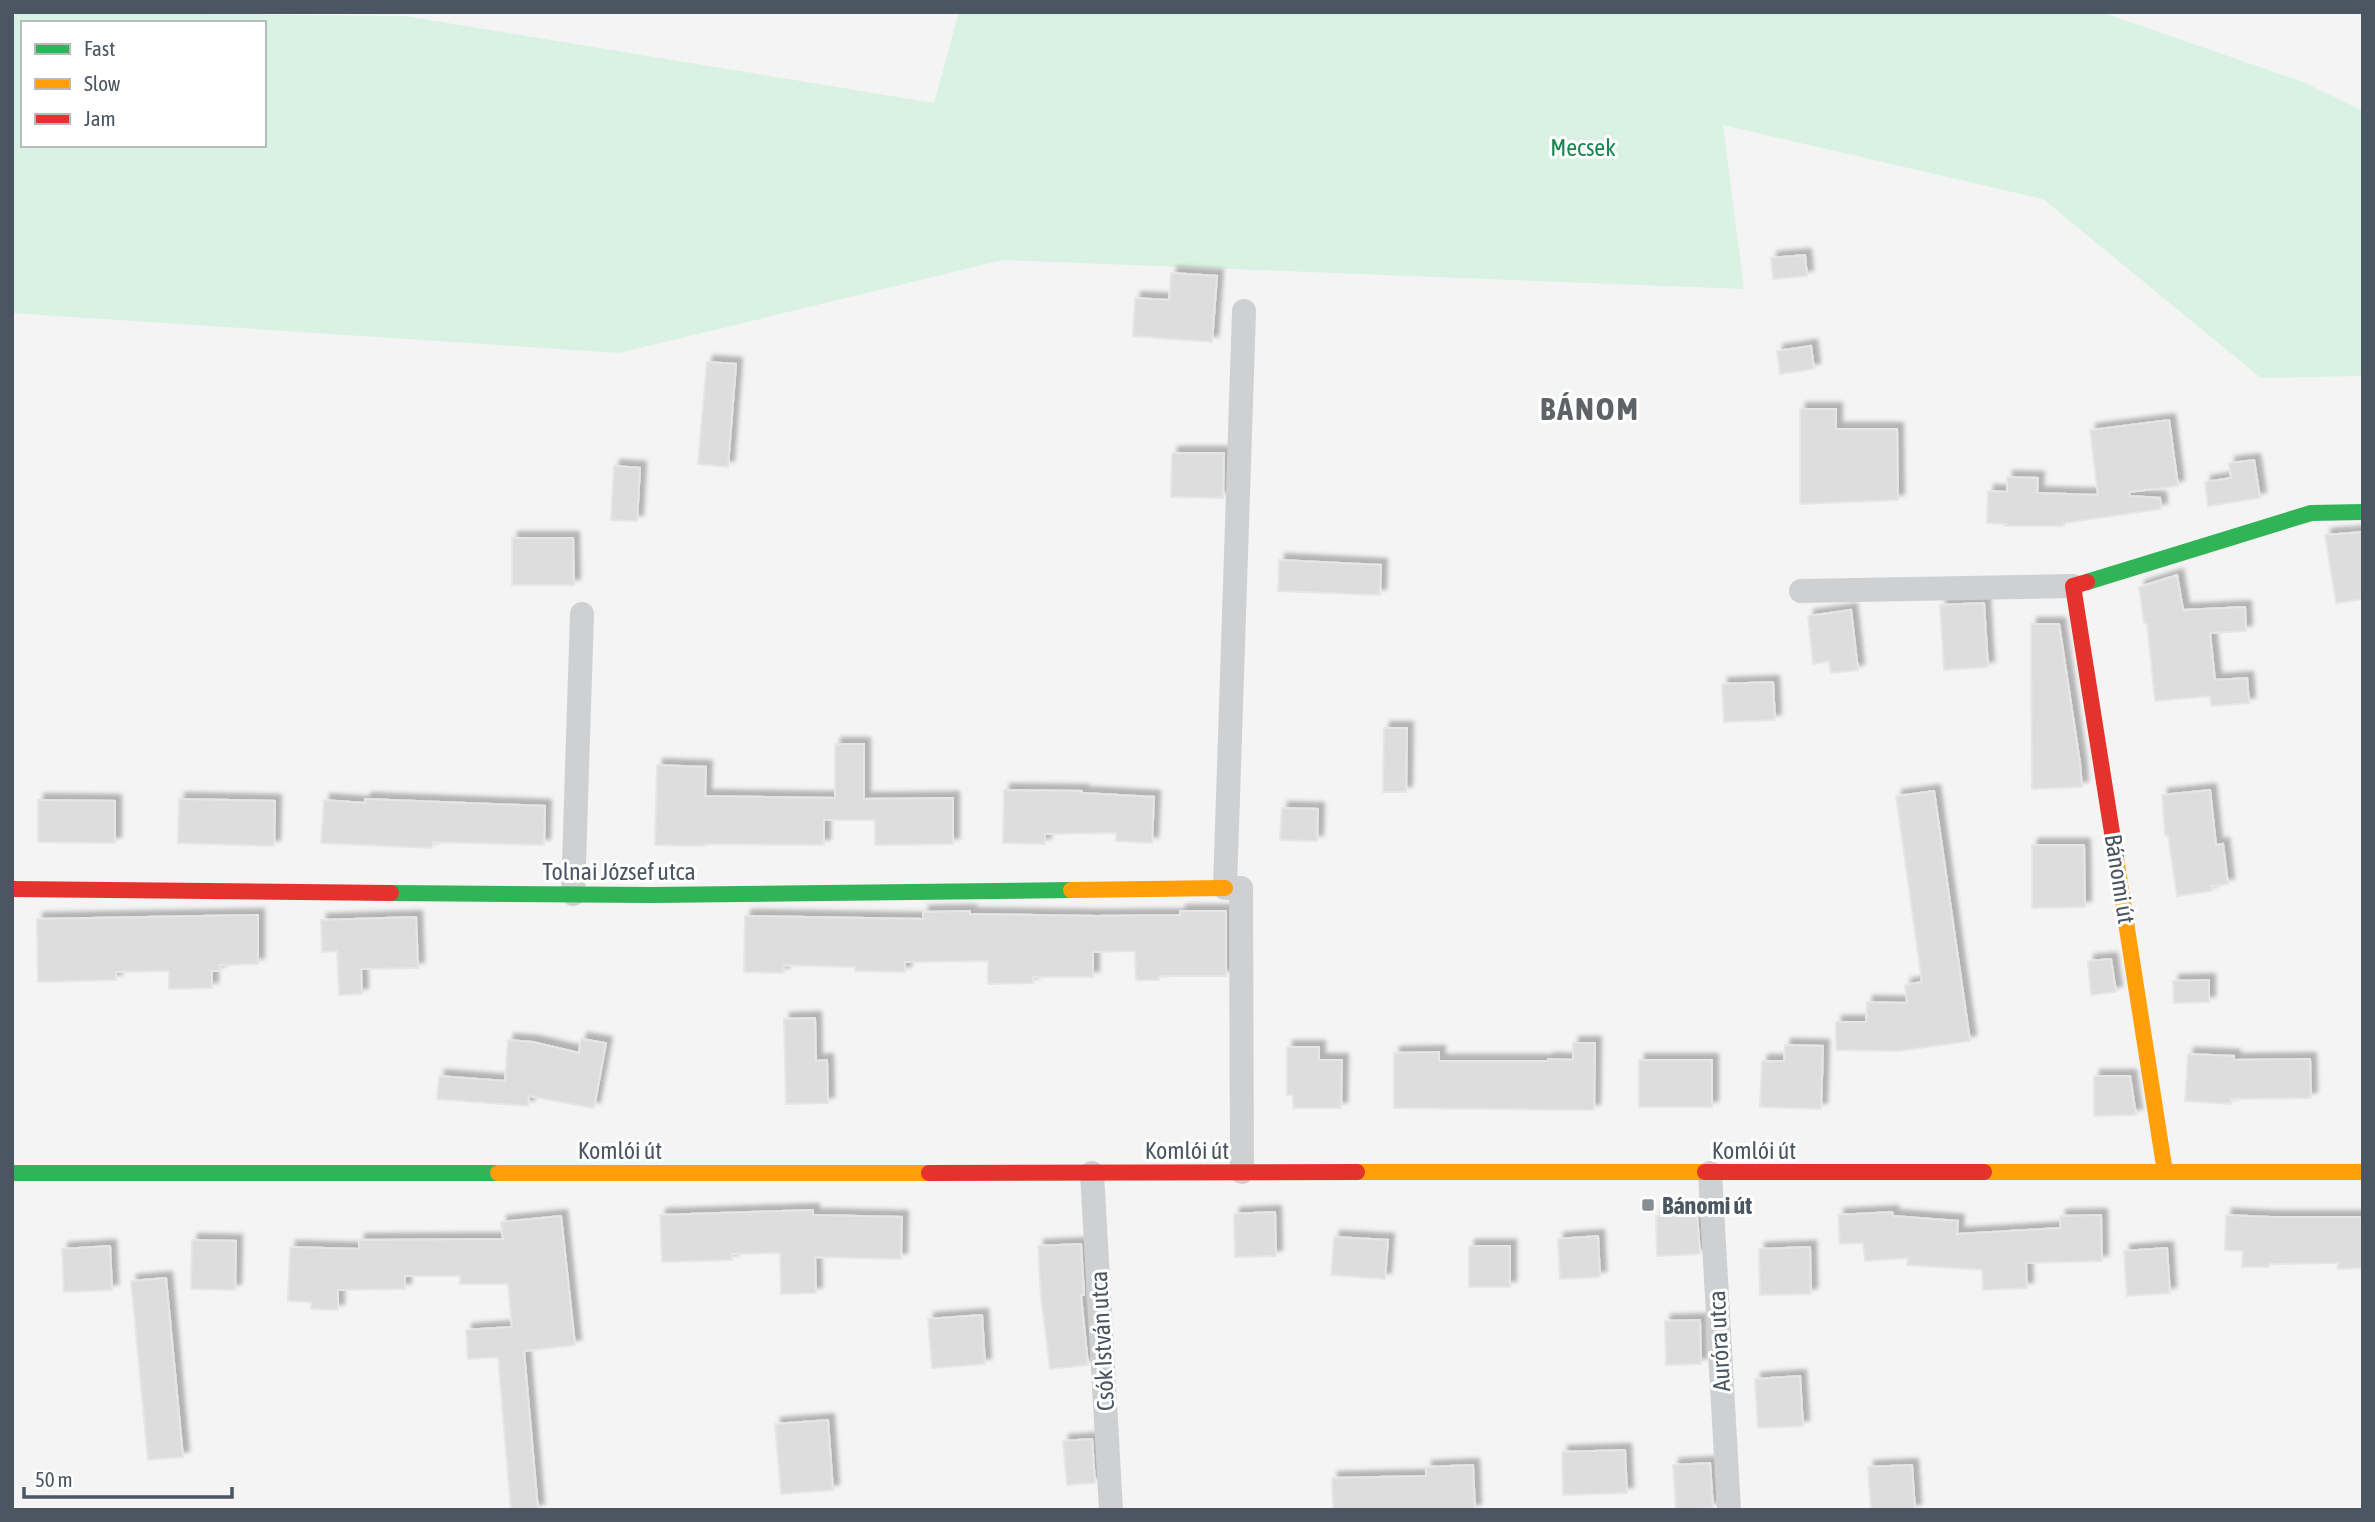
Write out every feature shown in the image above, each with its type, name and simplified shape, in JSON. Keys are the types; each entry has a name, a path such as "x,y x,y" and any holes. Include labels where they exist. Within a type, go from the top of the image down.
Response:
{"main road":[{"path":"2073,586 2311,513 2363,512"},
{"name":"Bánomi út","path":"2073,586 2165,1172"},
{"name":"Tolnai József utca","path":"12,889 573,894 1225,888"},
{"name":"Komlói út","path":"12,1174 2363,1172"}],"street":[{"path":"1242,1172 1241,888 1225,888 1244,311"},
{"path":"1801,591 2073,586"},
{"path":"573,894 582,614"},
{"name":"Csók István utca","path":"1093,1173 1111,1510"},
{"name":"Auróra utca","path":"1710,1173 1729,1510"}],"green space":[{"name":"Mecsek","path":"12,12 405,16 934,103 959,12 2101,12 2303,82 2363,111 2363,376 2261,378 2043,199 1723,125 1744,289 1003,260 619,353 12,313"}],"building":[{"path":"1805,255 1807,276 1773,279 1771,258"},
{"path":"1171,273 1217,276 1212,342 1133,336 1135,298 1169,300"},
{"path":"1811,346 1814,369 1780,374 1777,351"},
{"path":"707,362 736,364 728,467 698,464"},
{"path":"1800,409 1836,409 1836,429 1897,429 1898,500 1800,504"},
{"path":"2169,420 2178,486 2129,492 2130,496 2160,498 2161,509 2064,523 2064,526 2005,526 2006,524 1987,523 1988,491 2007,492 2007,477 2038,478 2037,493 2098,495 2090,430"},
{"path":"1172,453 1224,453 1223,498 1171,497"},
{"path":"2254,460 2260,498 2208,506 2205,482 2231,478 2229,463"},
{"path":"614,466 640,468 637,521 611,520"},
{"path":"2363,532 2363,599 2336,603 2325,535"},
{"path":"512,538 573,538 574,585 512,585"},
{"path":"1279,560 1381,565 1380,595 1278,591"},
{"path":"2177,575 2183,610 2245,607 2246,631 2210,633 2215,680 2247,678 2249,703 2211,706 2210,696 2155,701 2147,623 2144,623 2139,587"},
{"path":"1984,603 1988,667 1944,670 1940,605"},
{"path":"1851,610 1858,670 1831,673 1829,661 1813,664 1808,616"},
{"path":"2031,624 2059,624 2082,787 2032,789"},
{"path":"1773,682 1775,720 1724,722 1722,684"},
{"path":"1384,728 1407,728 1406,792 1383,792"},
{"path":"835,744 864,744 864,799 953,798 953,844 875,845 875,820 824,820 824,845 655,845 657,765 706,767 705,796 835,798"},
{"path":"1004,790 1082,791 1154,797 1152,843 1116,841 1116,833 1045,834 1045,844 1003,843"},
{"path":"2210,790 2216,845 2223,844 2228,884 2211,886 2212,891 2177,896 2168,835 2165,835 2162,795"},
{"path":"1934,791 1970,1041 1899,1051 1836,1050 1836,1022 1866,1022 1867,1002 1907,1003 1905,985 1922,982 1896,796"},
{"path":"179,799 275,801 274,846 178,843"},
{"path":"365,799 545,806 544,845 433,842 432,848 321,843 324,800 365,803"},
{"path":"38,800 115,801 115,843 38,842"},
{"path":"1282,808 1318,809 1317,841 1280,840"},
{"path":"2032,845 2084,845 2085,907 2032,908"},
{"path":"970,911 970,914 1097,916 1180,915 1180,911 1226,911 1226,976 1159,976 1159,980 1136,980 1135,951 1093,952 1093,977 1033,977 1033,983 988,984 988,961 905,962 905,972 855,971 855,967 784,965 784,973 744,972 745,916 923,919 923,912"},
{"path":"258,915 258,964 220,965 220,971 212,971 212,988 169,989 169,971 116,972 116,980 38,982 37,919"},
{"path":"416,917 418,968 361,969 362,994 339,995 337,951 322,952 321,920"},
{"path":"2111,959 2116,992 2091,995 2088,961"},
{"path":"2209,980 2209,1002 2174,1003 2173,981"},
{"path":"815,1018 816,1061 827,1060 828,1103 786,1104 784,1019"},
{"path":"581,1039 606,1043 594,1108 529,1096 528,1106 437,1099 439,1076 505,1081 508,1040 533,1042 579,1053"},
{"path":"1573,1043 1595,1043 1594,1110 1394,1108 1394,1053 1439,1052 1439,1061 1573,1060"},
{"path":"1785,1045 1823,1046 1821,1109 1760,1107 1762,1061 1784,1061"},
{"path":"1287,1047 1319,1047 1319,1060 1342,1060 1341,1108 1293,1108 1293,1095 1287,1095"},
{"path":"2188,1054 2234,1056 2234,1060 2310,1059 2311,1098 2231,1099 2231,1104 2185,1101"},
{"path":"1639,1060 1712,1060 1712,1107 1639,1107"},
{"path":"2094,1076 2130,1076 2136,1115 2094,1116"},
{"path":"813,1210 813,1215 902,1217 901,1259 815,1257 816,1293 781,1294 780,1253 732,1254 732,1260 662,1262 660,1215"},
{"path":"1275,1212 1276,1256 1235,1257 1234,1214"},
{"path":"1892,1212 1893,1216 1958,1221 1957,1234 2060,1228 2060,1216 2101,1215 2102,1261 2026,1263 2027,1288 1983,1290 1982,1270 1907,1265 1908,1258 1865,1261 1863,1243 1840,1244 1838,1215"},
{"path":"1697,1214 1700,1254 1657,1256 1656,1216"},
{"path":"2226,1215 2362,1217 2363,1268 2338,1269 2338,1263 2242,1267 2243,1251 2225,1250"},
{"path":"561,1216 575,1345 524,1351 538,1510 511,1510 498,1357 468,1359 466,1330 512,1327 508,1284 460,1284 460,1276 405,1276 405,1289 338,1290 338,1310 311,1309 311,1302 288,1301 290,1247 359,1249 359,1240 503,1239 501,1222"},
{"path":"1598,1236 1600,1277 1560,1279 1558,1239"},
{"path":"1334,1237 1388,1240 1385,1279 1331,1275"},
{"path":"192,1240 236,1241 235,1290 191,1289"},
{"path":"1081,1244 1084,1295 1081,1295 1088,1365 1050,1369 1038,1246"},
{"path":"110,1246 112,1290 64,1292 62,1249"},
{"path":"1469,1246 1510,1246 1510,1287 1469,1287"},
{"path":"1810,1247 1811,1294 1760,1295 1759,1249"},
{"path":"2167,1248 2170,1293 2127,1296 2124,1251"},
{"path":"166,1278 183,1457 148,1460 131,1281"},
{"path":"982,1315 985,1364 932,1368 928,1319"},
{"path":"1700,1320 1701,1364 1666,1365 1665,1321"},
{"path":"1800,1376 1803,1426 1758,1428 1755,1379"},
{"path":"828,1420 833,1490 781,1494 775,1424"},
{"path":"1092,1439 1095,1483 1067,1485 1063,1441"},
{"path":"1625,1450 1627,1493 1563,1495 1562,1452"},
{"path":"1710,1463 1713,1508 1676,1510 1673,1465"},
{"path":"1473,1465 1475,1510 1333,1510 1332,1478 1426,1476 1426,1467"},
{"path":"1912,1465 1915,1510 1871,1510 1868,1467"}],"traffic: fast":[{"path":"2087,582 2311,513 2363,512"},
{"path":"391,893 652,895 1071,890"},
{"path":"12,1173 498,1173"}],"traffic: slow":[{"path":"2116,858 2165,1172"},
{"path":"1071,890 1225,888"},
{"path":"1357,1172 1705,1172"},
{"path":"1984,1172 2363,1172"},
{"path":"498,1173 929,1173"}],"traffic: jam":[{"path":"2087,582 2073,586 2116,858"},
{"path":"12,889 391,893"},
{"path":"929,1173 1357,1172"},
{"path":"1705,1172 1984,1172"}],"place":[{"name":"Bánomi út","path":"1648,1205"}],"district":[{"name":"BÁNOM","path":"1590,408"}]}
